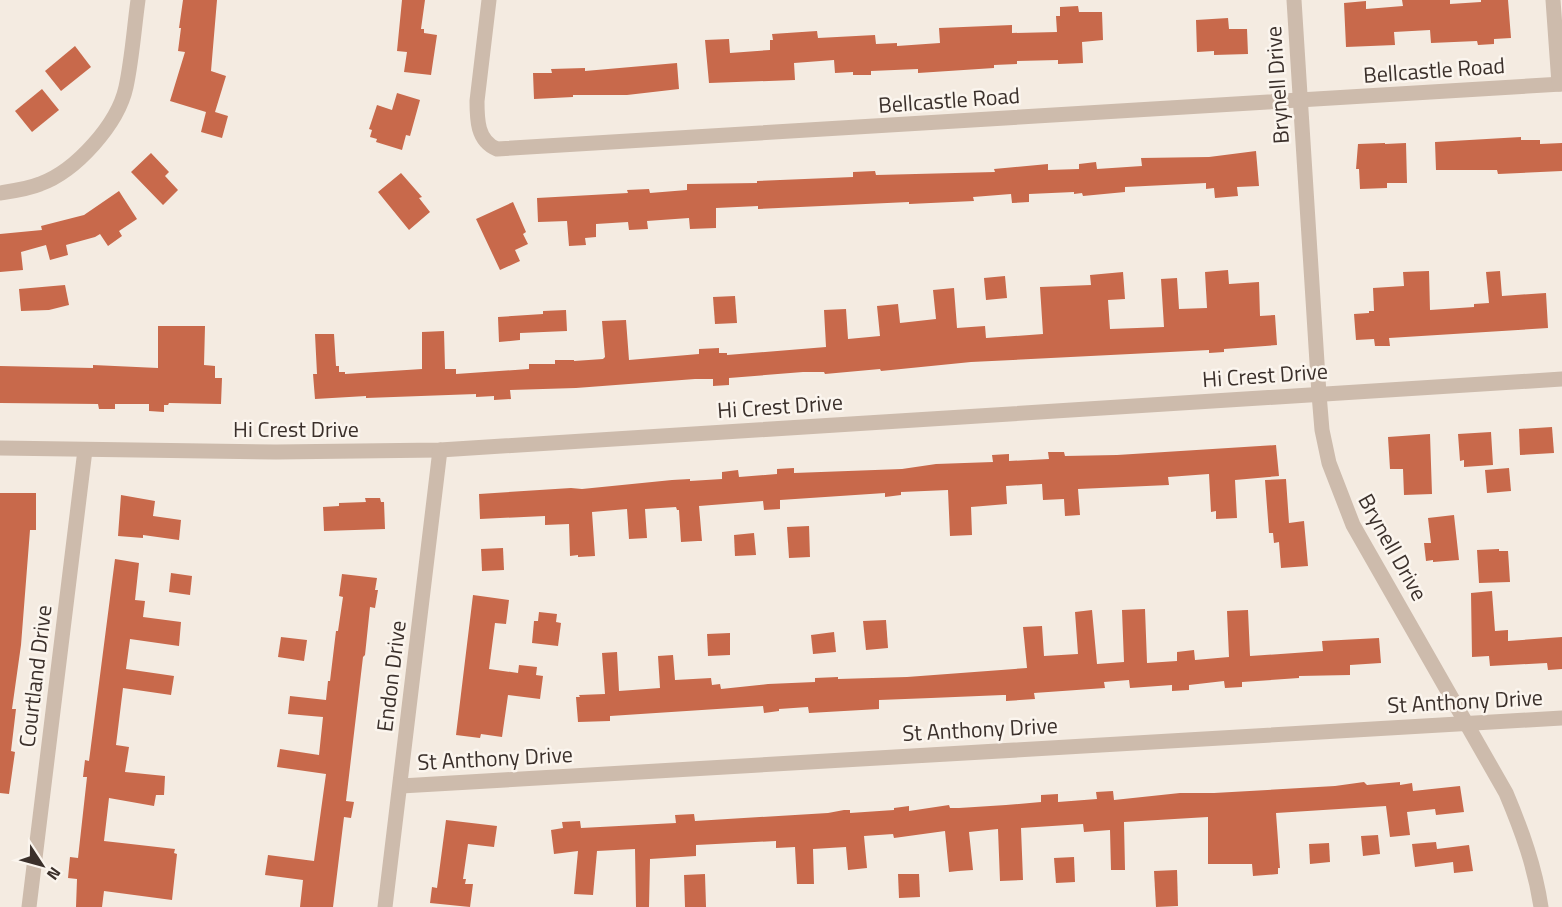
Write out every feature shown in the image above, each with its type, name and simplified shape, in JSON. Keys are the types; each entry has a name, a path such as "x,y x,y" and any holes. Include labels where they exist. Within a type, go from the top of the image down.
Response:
{"street":[{"path":"0,193 42,184 68,169 112,121 126,89 138,0"},
{"name":"Bellcastle Road","path":"489,0 477,116 480,133 485,142 497,149 1560,84"},
{"name":"Brynell Drive","path":"1294,0 1319,394 1322,430 1329,463 1353,525 1506,793 1530,856 1541,907"},
{"path":"1553,0 1560,84"},
{"name":"Hi Crest Drive","path":"0,448 276,452 440,450 1562,378"},
{"name":"Courtland Drive","path":"29,907 85,450"},
{"name":"Endon Drive","path":"385,907 440,450"},
{"name":"St Anthony Drive","path":"401,786 1562,718"}],"building":[{"path":"183,0 217,0 211,71 226,76 215,112 228,116 222,138 201,132 206,112 170,101 185,52 178,51"},
{"path":"402,0 425,0 421,29 424,29 424,33 437,35 431,75 404,72 407,52 397,51"},
{"path":"1402,0 1450,0 1450,4 1481,2 1481,0 1508,0 1511,38 1494,39 1494,44 1478,45 1477,41 1431,43 1430,30 1394,32 1395,45 1346,47 1344,3 1366,1 1366,9 1403,6"},
{"path":"1078,6 1079,12 1102,12 1103,40 1082,42 1083,63 1058,64 1058,60 1017,61 1017,64 994,65 994,68 918,73 918,69 871,71 871,75 853,75 853,72 835,73 834,60 794,63 795,80 709,83 705,40 729,39 730,53 770,50 772,34 817,31 818,38 875,35 876,44 897,43 897,46 940,43 939,28 1012,25 1012,33 1057,32 1056,16 1060,16 1060,7"},
{"path":"1228,18 1229,29 1247,29 1248,54 1214,55 1214,51 1197,52 1196,20"},
{"path":"75,46 91,67 61,91 45,71"},
{"path":"677,63 679,89 627,95 573,95 573,97 534,99 533,73 552,73 551,69 585,68 585,71"},
{"path":"42,89 59,110 32,132 15,111"},
{"path":"397,93 420,100 410,136 406,135 402,150 376,142 377,139 370,137 372,130 369,129 377,105 392,110"},
{"path":"1521,137 1521,140 1540,140 1540,144 1562,143 1562,171 1498,174 1497,170 1436,170 1435,142"},
{"path":"1406,143 1407,183 1387,183 1387,188 1360,189 1359,169 1356,169 1358,144"},
{"path":"1256,151 1259,186 1237,187 1238,196 1215,198 1214,188 1206,189 1206,183 1125,187 1125,192 1083,196 1082,193 1074,194 1074,192 1029,194 1029,202 1012,203 1011,194 973,197 974,201 758,209 758,206 716,208 716,228 690,229 689,218 647,221 648,229 629,230 628,222 596,224 596,237 585,238 586,245 569,246 567,221 538,222 537,198 628,193 627,190 649,189 650,193 687,190 687,184 757,183 757,181 853,177 853,172 875,171 876,175 995,172 994,169 1048,164 1048,170 1079,169 1079,164 1096,162 1097,169 1142,166 1141,158 1209,157"},
{"path":"151,153 169,172 165,176 178,190 163,205 131,172"},
{"path":"401,173 422,197 419,198 430,212 409,230 378,192"},
{"path":"119,191 137,219 119,231 122,236 108,246 100,234 66,245 68,255 50,260 46,245 21,252 23,270 0,272 0,234 42,230 41,226 84,215"},
{"path":"513,202 526,232 523,234 528,244 515,250 520,261 500,270 476,219"},
{"path":"1228,270 1229,284 1259,282 1260,316 1275,315 1277,345 1224,349 1224,352 1209,353 1209,350 971,362 825,374 824,372 803,372 729,378 729,385 713,386 713,379 695,379 576,388 510,390 511,399 494,400 494,396 476,397 476,394 315,399 313,374 317,374 315,334 334,334 336,366 339,366 339,372 345,372 345,374 422,369 422,332 444,331 445,369 456,369 456,374 529,369 529,364 555,364 555,360 603,359 605,357 602,321 626,320 629,360 699,354 699,349 719,348 719,353 727,353 727,355 826,347 824,310 846,309 848,339 880,336 877,306 898,304 900,323 936,319 933,290 954,288 957,328 985,326 986,338 1043,334 1040,287 1091,285 1090,275 1123,272 1125,299 1108,300 1110,329 1164,327 1161,279 1177,278 1179,309 1207,308 1205,272"},
{"path":"1429,271 1430,310 1474,307 1474,304 1489,303 1486,272 1500,271 1502,296 1546,293 1548,328 1389,338 1390,346 1375,346 1374,339 1356,340 1354,314 1374,311 1373,288 1404,286 1403,272"},
{"path":"1005,276 1007,298 986,300 984,278"},
{"path":"65,285 69,305 49,310 21,311 19,289"},
{"path":"735,296 737,323 715,324 713,297"},
{"path":"566,310 567,331 520,333 520,340 499,342 498,317"},
{"path":"158,326 205,326 204,365 215,366 215,378 222,378 221,404 169,403 164,405 164,412 149,411 149,404 115,404 115,409 99,409 98,404 0,403 0,366 93,368 93,365 158,368"},
{"path":"1552,427 1554,453 1520,455 1519,429"},
{"path":"1491,432 1493,465 1464,467 1464,460 1460,461 1458,434"},
{"path":"1430,434 1432,494 1404,495 1403,469 1390,469 1388,437"},
{"path":"1276,445 1279,476 1235,480 1237,518 1216,519 1216,511 1211,512 1209,474 1168,477 1169,485 1078,489 1080,515 1065,516 1064,499 1043,500 1042,484 1006,486 1007,504 971,507 972,535 950,536 948,490 901,492 901,495 885,497 885,493 780,500 780,509 764,510 763,501 699,506 702,541 681,542 679,510 676,507 645,509 647,538 629,539 627,509 592,512 595,556 570,556 569,524 545,525 545,516 480,519 479,494 582,489 672,480 722,479 722,472 738,470 739,477 777,474 777,469 794,468 794,473 902,469 936,464 993,462 992,455 1009,454 1009,461 1049,459 1048,452 1064,452 1065,456 1117,455"},
{"path":"1509,468 1511,491 1487,493 1485,470"},
{"path":"1286,479 1289,523 1304,521 1308,566 1281,568 1279,542 1274,543 1273,533 1269,533 1265,480"},
{"path":"0,493 36,493 36,530 30,530 21,645 12,709 16,709 11,751 15,752 9,794 0,793"},
{"path":"121,495 155,501 153,516 181,520 179,540 143,535 143,538 118,536"},
{"path":"365,498 380,498 381,502 384,502 385,529 324,531 323,507 339,506 339,503 366,502"},
{"path":"1454,515 1459,560 1426,561 1424,543 1431,543 1428,518"},
{"path":"809,526 810,557 789,558 787,527"},
{"path":"754,533 756,555 735,556 734,535"},
{"path":"503,548 504,570 482,571 481,549"},
{"path":"1499,549 1499,551 1508,551 1510,582 1479,583 1477,550"},
{"path":"115,559 139,563 135,600 145,601 143,617 181,622 179,646 130,639 126,669 174,676 171,695 123,688 116,745 129,747 125,772 165,776 164,795 156,795 154,806 109,798 104,841 175,849 174,853 177,854 172,900 104,891 102,907 76,907 77,879 68,878 70,857 78,858 87,777 83,777 85,760 89,761"},
{"path":"171,573 192,576 190,595 169,592"},
{"path":"342,574 377,578 375,590 378,590 375,608 370,607 346,801 354,802 351,818 344,817 333,907 300,907 303,880 265,875 268,855 314,861 326,774 277,767 280,749 319,755 323,717 288,714 290,696 326,700 343,597 339,596"},
{"path":"1492,591 1495,631 1508,630 1508,641 1562,637 1562,669 1548,670 1547,663 1490,666 1489,656 1472,657 1471,593"},
{"path":"473,595 509,600 506,624 495,623 489,669 518,673 519,665 537,667 536,675 543,676 540,699 508,695 502,737 481,734 480,738 456,735"},
{"path":"1145,609 1147,663 1177,661 1177,652 1194,650 1195,660 1229,657 1227,611 1248,610 1250,656 1323,651 1322,641 1379,638 1381,663 1350,665 1350,675 1299,676 1299,678 1242,682 1242,687 1225,688 1224,681 1189,685 1189,690 1172,691 1172,685 1130,688 1129,680 1104,682 1105,688 1034,693 1035,699 1006,701 1006,695 1003,695 879,700 879,709 809,713 808,707 779,709 779,711 764,713 763,706 610,716 610,721 578,722 576,697 605,694 602,653 617,652 619,691 660,688 658,656 673,655 675,680 711,678 712,685 720,684 721,689 815,682 815,678 907,677 1027,668 1023,627 1042,626 1044,656 1078,654 1075,612 1092,610 1097,664 1124,662 1122,610"},
{"path":"539,612 557,614 556,622 561,623 558,646 532,643 534,621 538,621"},
{"path":"886,620 888,648 866,650 863,621"},
{"path":"834,632 836,652 813,654 811,635"},
{"path":"730,633 730,655 708,656 707,634"},
{"path":"281,637 307,640 304,661 278,657"},
{"path":"1364,782 1367,785 1412,783 1413,791 1460,786 1464,812 1436,815 1435,809 1407,812 1410,835 1390,837 1386,806 1276,813 1280,868 1278,868 1278,874 1253,876 1252,864 1208,864 1208,817 1124,822 1125,870 1111,870 1110,830 1084,832 1083,824 1021,828 1023,880 1000,881 998,829 969,832 973,870 949,872 945,831 894,838 893,834 864,836 867,868 848,870 846,847 813,849 814,884 797,884 795,847 776,848 776,841 696,845 696,856 650,859 649,907 636,907 635,849 597,851 593,895 574,894 578,851 554,854 551,830 563,828 562,822 580,821 581,828 676,823 675,815 694,814 695,821 828,813 844,810 850,810 850,813 894,810 894,808 909,806 909,811 949,805 950,808 959,808 1041,802 1041,795 1058,794 1058,802 1097,799 1096,792 1113,791 1114,800 1180,793 1335,786"},
{"path":"446,820 497,826 494,847 468,844 463,879 466,879 465,884 473,884 470,907 430,903 432,887 437,888"},
{"path":"1378,835 1380,854 1363,856 1361,836"},
{"path":"1436,842 1437,849 1469,845 1473,871 1454,873 1453,862 1415,867 1412,844"},
{"path":"1329,843 1330,862 1310,864 1309,844"},
{"path":"1074,857 1075,882 1056,883 1054,858"},
{"path":"1177,870 1178,906 1156,907 1154,871"},
{"path":"705,874 706,907 685,907 684,875"},
{"path":"898,874 919,874 920,897 899,898"}]}
